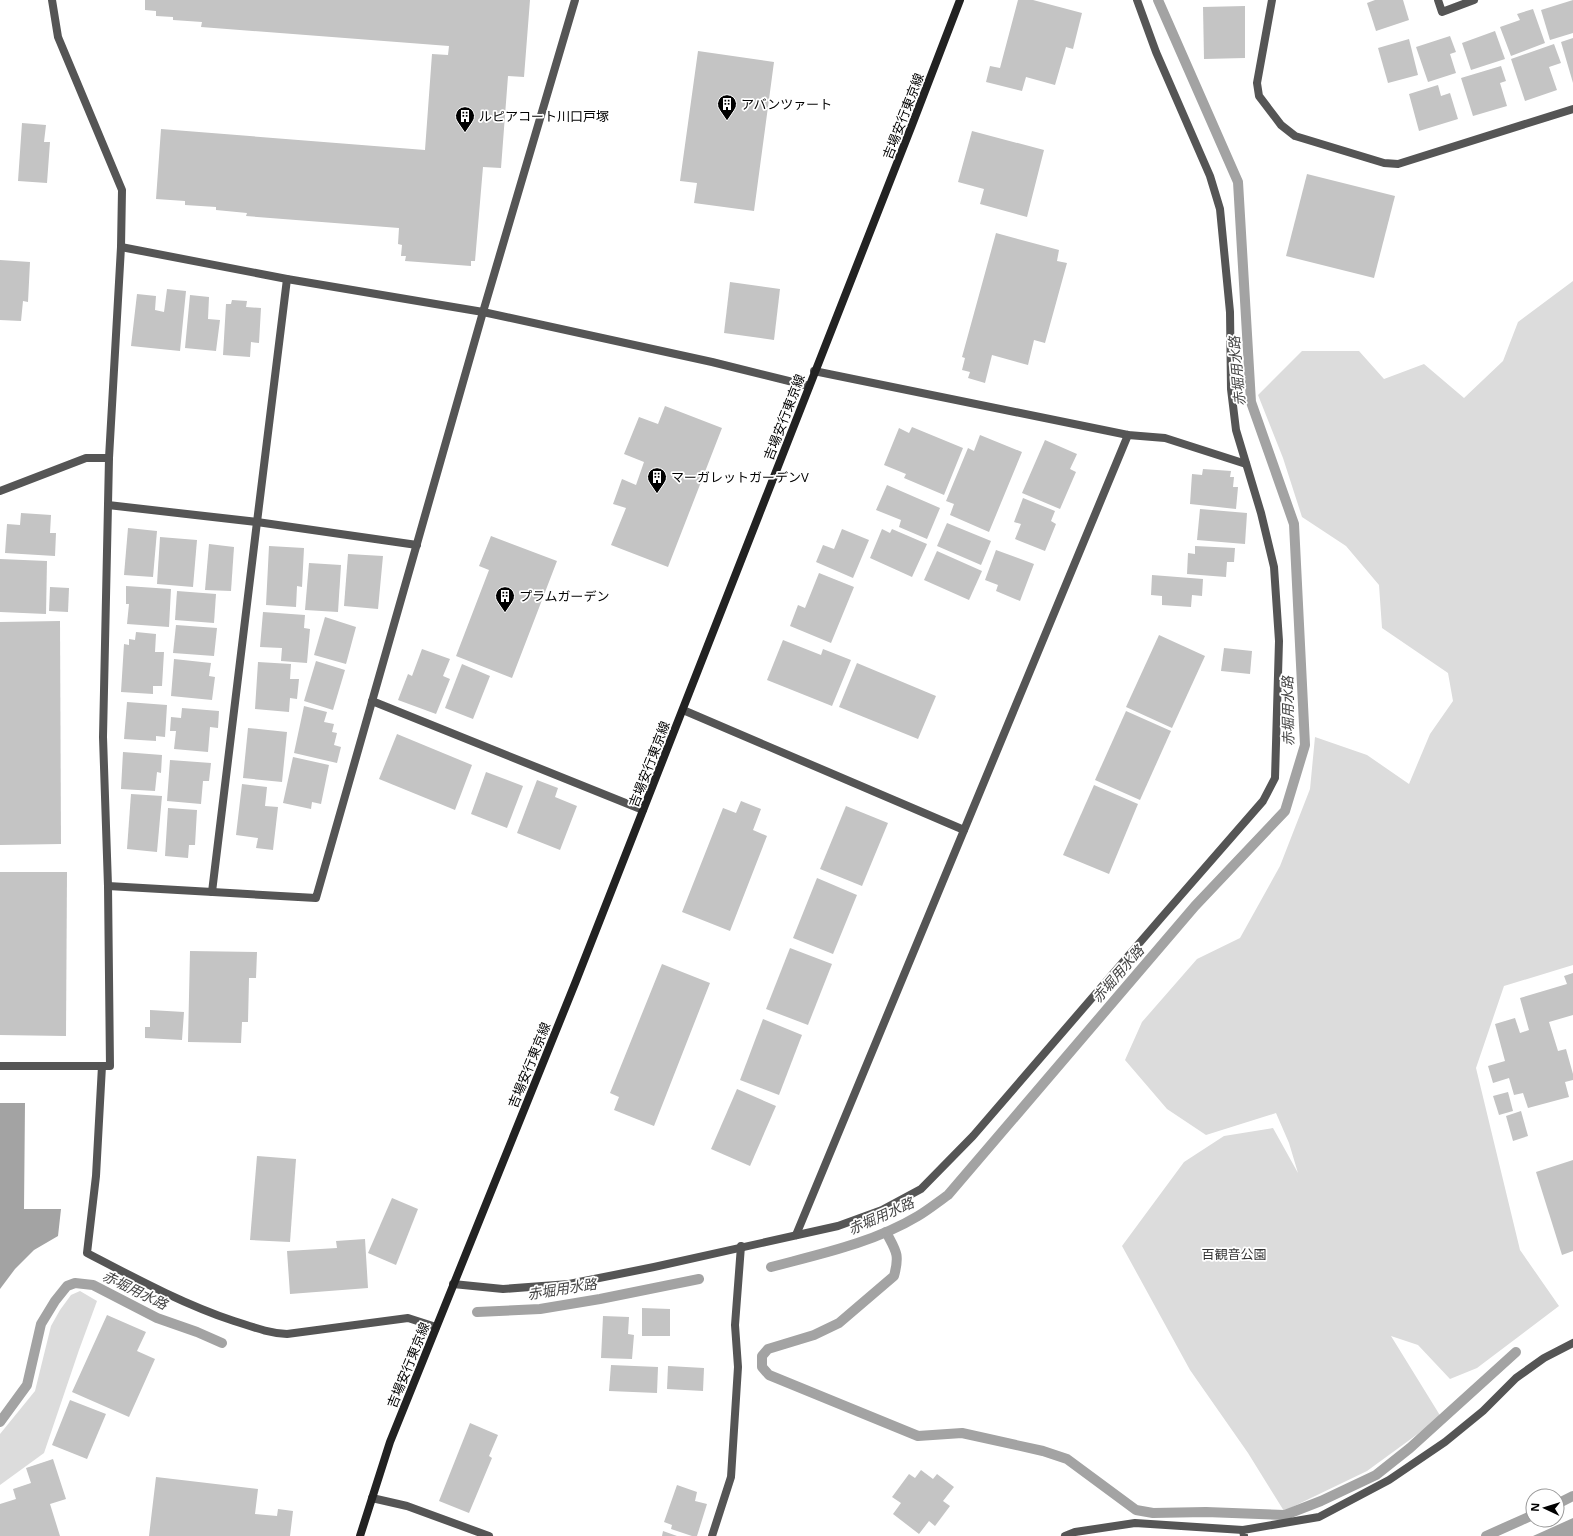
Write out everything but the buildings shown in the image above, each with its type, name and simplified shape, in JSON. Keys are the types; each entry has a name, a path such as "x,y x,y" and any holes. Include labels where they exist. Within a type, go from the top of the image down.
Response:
{"main road":[{"name":"吉場安行東京線","path":"360,1536 390,1442 683,710 960,0"}],"street":[{"path":"0,1066 110,1066 108,886 103,737 109,458 121,247 122,190 58,37 52,0"},
{"path":"108,886 316,898 483,312 575,0"},
{"path":"453,1284 503,1289 569,1284 654,1267 741,1246 838,1226 882,1210 921,1190 973,1136 1263,801 1275,778 1279,641 1274,567 1262,513 1236,430 1232,389 1230,312 1220,209 1210,176 1156,52 1137,0"},
{"path":"1272,0 1257,83 1259,96 1281,125 1295,136 1384,163 1398,164 1573,109"},
{"path":"1438,0 1442,12 1474,0"},
{"path":"121,247 287,279 483,312 712,362 809,386"},
{"path":"212,892 287,279"},
{"path":"814,372 1128,435 1165,438 1246,464"},
{"path":"796,1234 1128,435"},
{"path":"0,491 86,458 109,458"},
{"path":"108,505 257,522 417,545"},
{"path":"372,701 643,810"},
{"path":"683,710 964,830"},
{"path":"102,1066 96,1176 87,1253 143,1282 211,1314 271,1334 287,1334 408,1318 436,1327"},
{"path":"712,1536 731,1477 738,1367 735,1325 741,1246"},
{"path":"1065,1536 1075,1532 1135,1523 1243,1533 1319,1517 1389,1480 1445,1442 1483,1411 1516,1378 1544,1358 1573,1343"},
{"path":"372,1498 407,1506 489,1536"}],"green space":[{"name":"百観音公園","path":"1573,281 1573,965 1504,986 1476,1068 1520,1250 1559,1306 1477,1368 1450,1379 1418,1345 1391,1336 1441,1417 1367,1471 1284,1511 1248,1453 1190,1370 1122,1246 1184,1162 1224,1136 1273,1128 1298,1173 1289,1143 1276,1113 1206,1135 1167,1109 1125,1060 1142,1022 1197,959 1240,938 1280,866 1310,789 1315,737 1367,755 1409,784 1430,734 1453,701 1448,673 1382,628 1379,585 1346,546 1302,517 1283,458 1258,395 1302,351 1359,351 1384,379 1424,364 1464,398 1503,361 1518,322"},
{"path":"80,1291 97,1301 44,1453 0,1485 0,1434 35,1391 51,1326 71,1295"}],"shaded area":[{"path":"0,1103 25,1103 24,1209 61,1209 58,1236 34,1250 15,1269 0,1289"},
{"path":"1573,1518 1573,1536 1533,1536 1551,1528 1565,1528 1565,1522"}],"waterway":[{"name":"赤堀用水路","path":"771,1267 846,1247 883,1234 918,1216 948,1195 1195,906 1285,811 1305,745 1294,524 1251,402 1238,182 1158,0"},
{"path":"886,1232 897,1257 894,1276 839,1323 814,1335 768,1349 762,1356 762,1367 769,1375 918,1436 962,1433 1043,1451 1067,1459 1136,1510 1153,1513 1206,1512 1285,1515 1321,1501 1376,1475 1410,1448 1516,1352"},
{"name":"赤堀用水路","path":"477,1312 540,1309 600,1299 699,1279"},
{"name":"赤堀用水路","path":"0,1422 27,1385 41,1324 55,1301 67,1286 75,1283 93,1285 157,1318 197,1332 222,1343"},
{"path":"1565,1500 1573,1496"},
{"path":"1486,1536 1525,1519"}],"place":[{"name":"アバンツァート","path":"727,121"},
{"name":"ルピアコート川口戸塚","path":"465,133"},
{"name":"マーガレットガーデンV","path":"657,494"},
{"name":"プラムガーデン","path":"505,613"}]}
